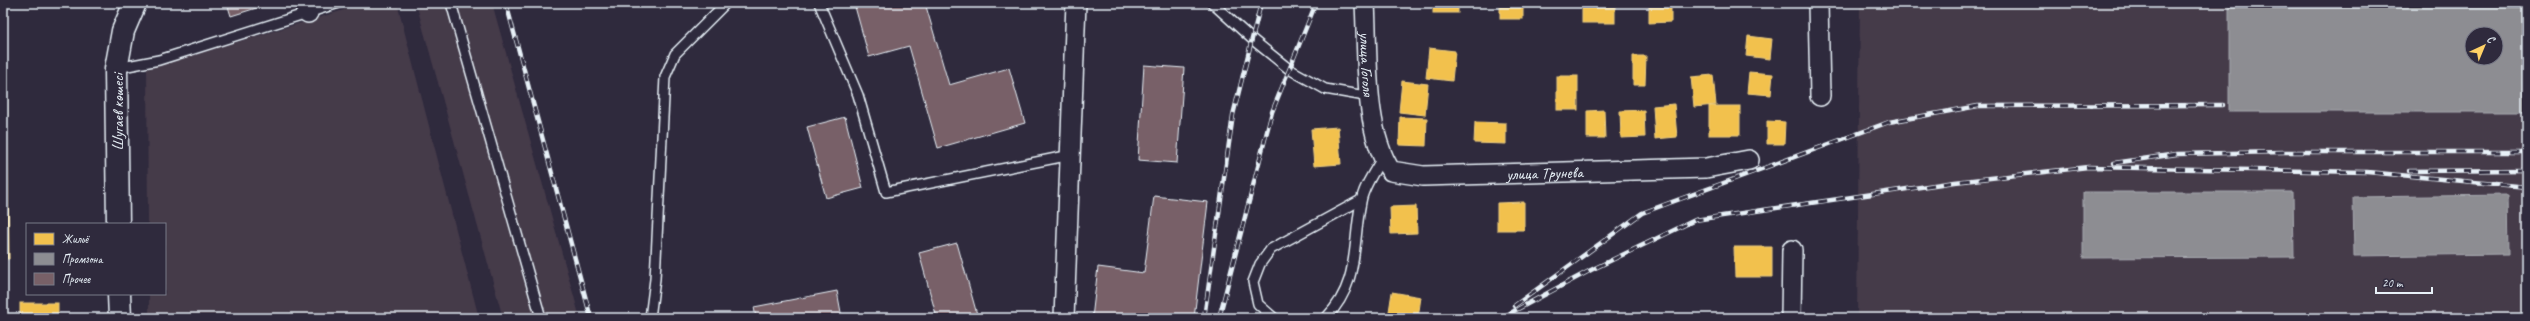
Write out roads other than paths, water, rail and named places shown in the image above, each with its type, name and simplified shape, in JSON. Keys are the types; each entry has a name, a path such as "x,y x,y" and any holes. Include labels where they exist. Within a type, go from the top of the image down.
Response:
{"main road":[{"name":"Шугаев көшесі","path":"118,223 116,69 123,32 135,3"},
{"path":"119,295 120,318"}],"street":[{"path":"1064,318 1072,155 1076,3"},
{"name":"улица Гоголя","path":"1365,3 1373,125"},
{"path":"1818,3 1820,96"},
{"name":"улица Трунева","path":"1373,125 1382,158 1391,171 1423,176 1706,168 1748,160"},
{"path":"1792,250 1792,318"}],"lane":[{"path":"116,69 159,60 306,8 340,3"},
{"path":"451,3 541,318"},
{"path":"650,318 655,279 665,77 675,54 726,3"},
{"path":"819,3 858,95 886,192 1072,155"},
{"path":"1212,3 1252,40 1289,69 1324,89 1371,97"},
{"path":"1326,318 1338,306 1352,278 1361,200 1382,158"},
{"path":"1274,318 1258,304 1253,282 1260,264 1271,249 1361,200"}],"railway":[{"path":"506,3 591,318"},
{"path":"1204,318 1233,115 1261,3"},
{"path":"1219,318 1272,112 1316,3"},
{"path":"1514,306 1642,213 1889,122 1978,106 2223,105"},
{"path":"2114,163 2177,154 2284,152 2527,152"},
{"path":"1501,318 1591,270 1695,220 1955,182 2088,167 2367,172 2527,187"},
{"path":"2409,171 2527,170"}]}
